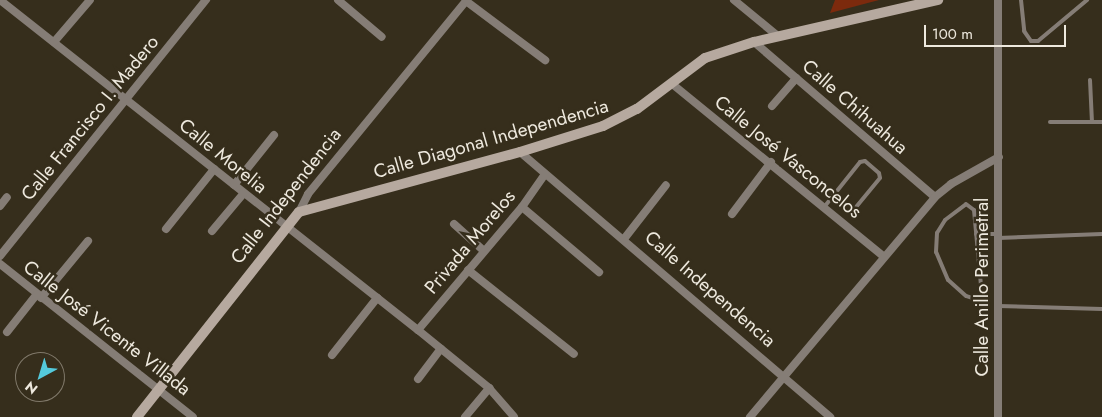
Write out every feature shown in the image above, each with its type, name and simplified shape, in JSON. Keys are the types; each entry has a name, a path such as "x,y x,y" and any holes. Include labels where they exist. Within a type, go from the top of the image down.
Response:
{"main road":[{"name":"Calle Diagonal Independencia","path":"299,212 520,152 621,118 705,58 754,42 938,0"},
{"name":"Calle Independencia","path":"137,417 299,212"}],"street":[{"name":"Calle Morelia","path":"0,0 418,330 489,388 514,417"},
{"path":"54,42 90,0"},
{"name":"Calle Francisco I. Madero","path":"0,256 206,0"},
{"path":"338,0 382,37"},
{"path":"467,0 545,60"},
{"name":"Calle Independencia","path":"299,212 308,194 467,0"},
{"path":"734,0 779,37"},
{"name":"Calle Anillo Perimetral","path":"998,0 998,417"},
{"name":"Calle Chihuahua","path":"754,42 935,197"},
{"path":"772,106 796,78"},
{"name":"Calle José Vasconcelos","path":"671,83 825,206 884,257"},
{"path":"234,185 274,135"},
{"name":"Calle Independencia","path":"520,152 830,417"},
{"name":"Calle Anillo Perimetral","path":"750,417 935,197 951,184 999,156"},
{"path":"732,214 771,162"},
{"path":"166,229 214,169"},
{"name":"Privada Morelos","path":"418,330 522,207 545,174"},
{"path":"624,239 666,185"},
{"path":"212,232 244,194"},
{"path":"0,206 7,197"},
{"path":"522,207 599,272"},
{"path":"454,224 484,251"},
{"path":"7,332 88,241"},
{"name":"Calle José Vicente Villada","path":"0,264 193,417"},
{"path":"468,270 574,354"},
{"path":"332,355 377,298"},
{"path":"418,379 441,349"},
{"path":"465,417 489,388"}],"lane":[{"path":"1021,0 1024,31 1031,41 1038,41 1087,0"},
{"path":"1090,80 1092,122"},
{"path":"1050,122 1102,122"},
{"path":"825,206 860,162 865,161 879,173 880,178 851,213"},
{"path":"966,204 974,210 976,234 981,286 980,297 976,299 966,296 948,280 937,259 935,242 946,220 966,204"},
{"path":"976,234 998,236 1102,234"},
{"path":"998,306 1102,309"}],"shaded area":[{"path":"835,0 879,0 830,13"}]}
